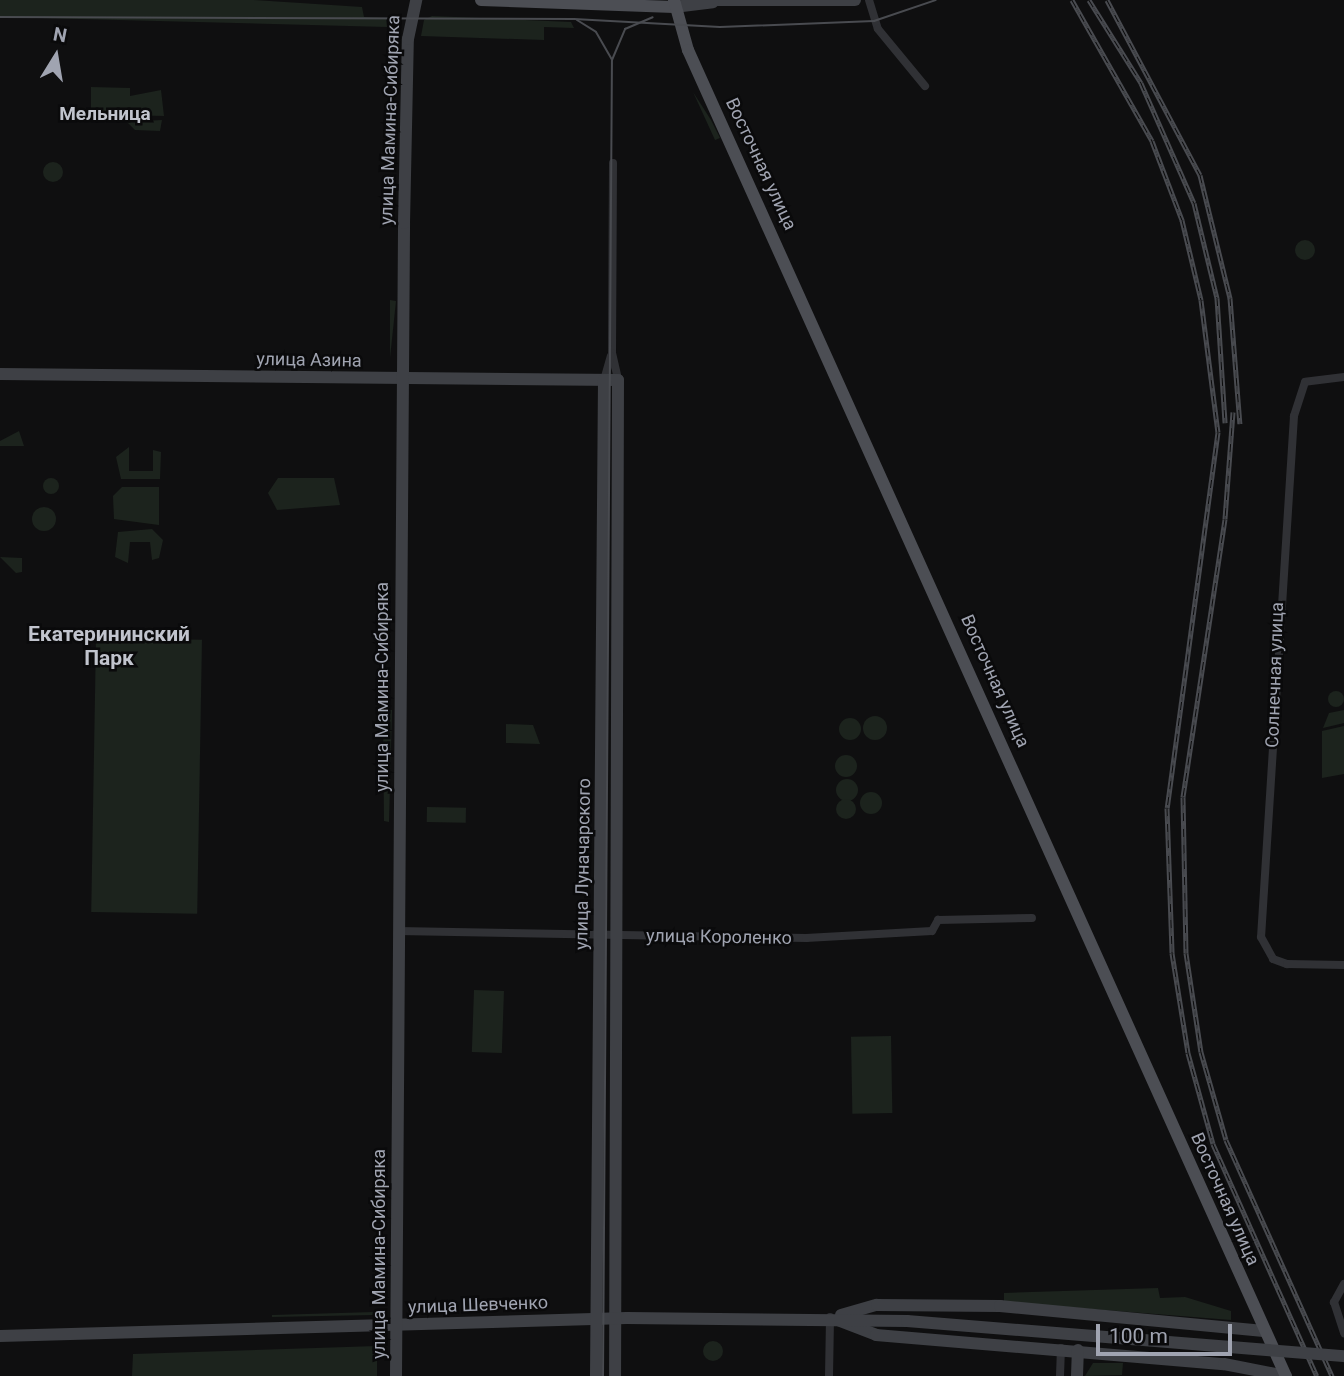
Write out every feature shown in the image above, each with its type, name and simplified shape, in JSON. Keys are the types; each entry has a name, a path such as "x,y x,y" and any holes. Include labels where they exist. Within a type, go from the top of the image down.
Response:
{"main road":[{"name":"улица Мамина-Сибиряка","path":"396,1376 407,65 416,0"},
{"path":"481,0 674,4 712,1 855,0"},
{"name":"Восточная улица","path":"674,4 1286,1376"},
{"name":"улица Азина","path":"0,374 618,380"},
{"name":"улица Луначарского","path":"596,1376 604,380"},
{"name":"улица Луначарского","path":"615,1376 618,380"},
{"name":"улица Шевченко","path":"830,1317 877,1305 1000,1306 1264,1331"},
{"name":"улица Шевченко","path":"0,1336 615,1319 830,1317 1344,1356"},
{"name":"улица Шевченко","path":"830,1317 876,1335 1061,1348 1224,1364 1286,1376"},
{"path":"1222,1327 1235,1333 1237,1346 1224,1364"},
{"path":"1077,1376 1078,1350"}],"street":[{"path":"869,0 877,29 925,86"},
{"name":"улица Луначарского","path":"613,163 612,353 618,380"},
{"name":"улица Луначарского","path":"604,380 612,353"},
{"name":"Солнечная улица","path":"1344,377 1313,379 1299,389 1278,600 1261,937 1273,959 1344,965"},
{"name":"улица Короленко","path":"398,930 806,938 932,931 938,920 1032,918"},
{"path":"1344,1284 1334,1297 1344,1333"},
{"path":"829,1376 830,1317"},
{"path":"1060,1376 1061,1348"}],"shaded area":[{"path":"0,0 254,0 362,7 364,17 386,18 387,27 0,17"},
{"path":"432,16 571,22 574,28 544,27 544,40 421,36 424,20"},
{"path":"91,87 130,88 130,96 161,90 164,116 91,114"},
{"path":"693,92 711,120 720,138 715,140"},
{"path":"162,120 160,131 135,130 127,122"},
{"path":"53,162 60,165 63,172 60,179 53,182 46,179 43,172 46,165"},
{"path":"1305,240 1312,243 1315,250 1312,257 1305,260 1298,257 1295,250 1298,243"},
{"path":"390,300 396,301 390,358"},
{"path":"19,431 24,446 0,446 0,441"},
{"path":"129,447 129,471 153,471 153,450 161,452 160,479 121,479 116,457"},
{"path":"48,478 54,478 59,486 57,492 48,494 43,489 43,483"},
{"path":"278,478 334,478 340,505 277,510 268,493"},
{"path":"122,487 159,487 159,525 114,519 113,496"},
{"path":"44,507 53,510 56,519 53,528 44,531 35,528 32,519 35,510"},
{"path":"152,529 163,540 159,558 152,560 150,542 130,542 128,563 115,557 118,532"},
{"path":"0,557 22,558 22,572 16,573"},
{"path":"96,638 202,640 197,914 91,912"},
{"path":"1336,691 1342,693 1342,705 1336,707 1330,705 1328,699 1330,693"},
{"path":"383,709 392,710 389,822 384,821"},
{"path":"1344,710 1344,723 1323,728 1329,713"},
{"path":"875,716 883,720 887,728 883,736 875,740 867,736 863,728 867,720"},
{"path":"850,718 858,721 861,729 858,737 850,740 842,737 839,729 842,721"},
{"path":"506,724 533,725 540,744 506,743"},
{"path":"1344,726 1344,774 1322,778 1322,731"},
{"path":"846,755 854,758 857,766 854,774 846,777 838,774 835,766 838,758"},
{"path":"847,779 855,782 858,790 855,798 847,801 839,798 836,790 839,782"},
{"path":"871,792 881,799 882,803 875,813 871,814 861,807 860,803 867,793"},
{"path":"846,799 853,802 856,809 853,816 846,819 839,816 836,809 839,802"},
{"path":"427,807 466,808 466,823 427,822"},
{"path":"474,990 504,991 502,1053 472,1052"},
{"path":"891,1036 892,1113 852,1114 851,1037"},
{"path":"1158,1288 1160,1298 1185,1297 1231,1311 1231,1320 1004,1302 1004,1293"},
{"path":"374,1312 374,1315 272,1317 272,1315"},
{"path":"709,1341 717,1341 723,1351 717,1361 709,1361 703,1355 703,1347"},
{"path":"377,1346 377,1376 132,1376 133,1354"},
{"path":"1093,1363 1123,1363 1122,1375 1085,1376"}],"tram line":[{"path":"0,17 574,19 720,27 874,21 936,0"},
{"path":"603,1376 612,60 625,29 653,17"},
{"path":"577,20 596,32 612,60"}],"railway":[{"path":"1072,0 1152,141 1182,220 1201,300 1218,432 1167,808 1172,953 1188,1053 1213,1144 1317,1376"},
{"path":"1089,0 1141,83 1194,203 1217,298 1225,423"},
{"path":"1107,0 1200,175 1230,298 1240,424"},
{"path":"1233,412 1225,519 1183,797 1186,953 1201,1052 1226,1140 1332,1376"}],"district":[{"name":"Мельница","path":"105,114"},
{"name":"Екатерининский Парк","path":"109,646"}]}
